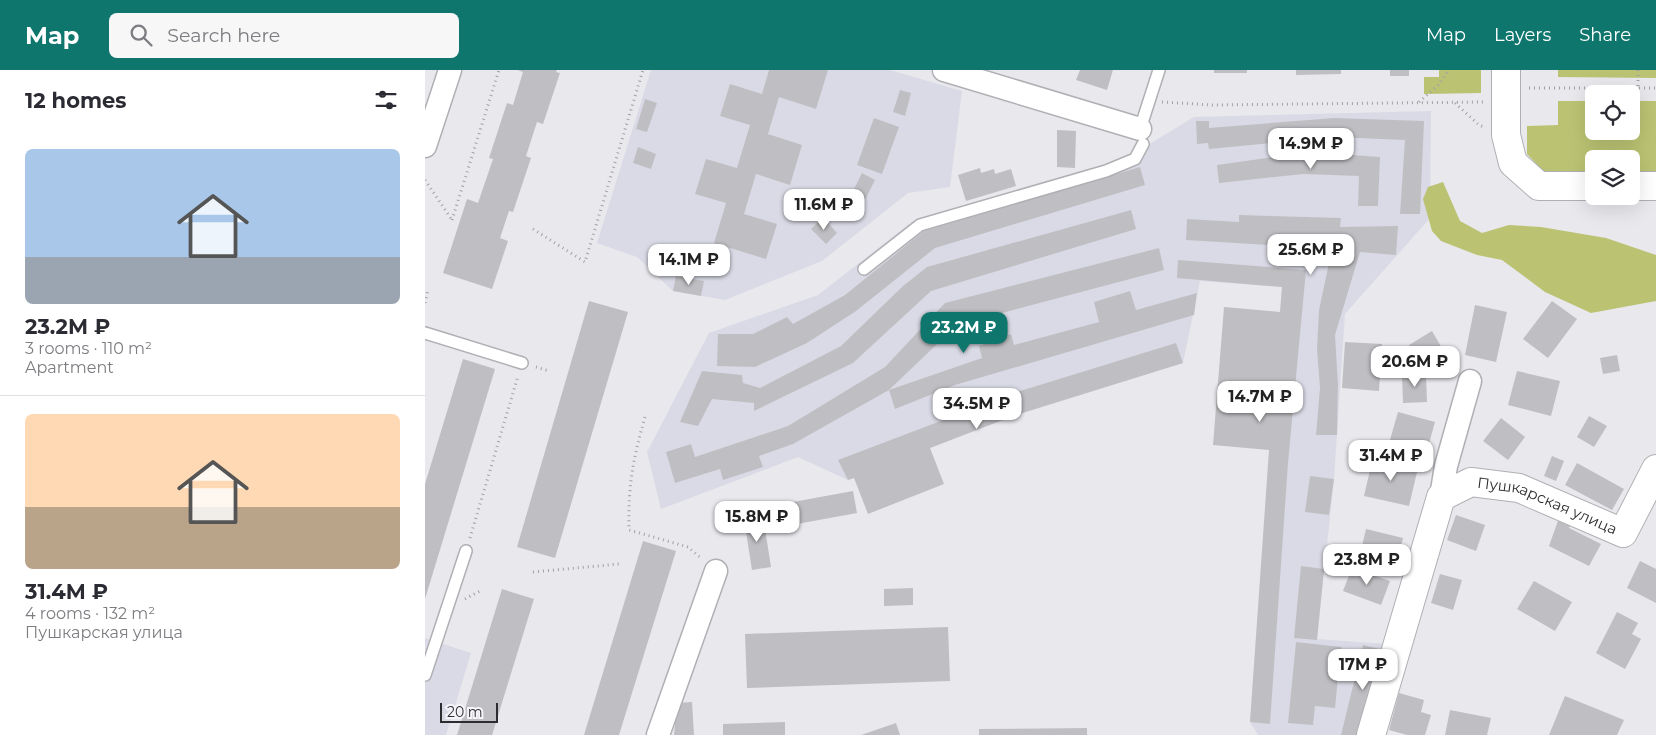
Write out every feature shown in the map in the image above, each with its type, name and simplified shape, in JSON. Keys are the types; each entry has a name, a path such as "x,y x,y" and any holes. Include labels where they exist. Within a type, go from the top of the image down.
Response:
{"street":[{"path":"425,146 450,70"},
{"path":"944,70 1142,136"},
{"path":"1506,86 1506,135 1513,163 1539,186 1585,186"},
{"path":"1640,186 1656,186"},
{"path":"1371,735 1441,497 1446,466 1470,381"},
{"name":"Пушкарская улица","path":"1441,497 1471,482 1519,488 1623,533 1656,468"},
{"path":"658,735 716,571"}],"lane":[{"path":"865,270 920,225 1106,171 1135,160 1149,101 1159,70"},
{"path":"425,333 522,363"},
{"path":"425,675 466,550"}],"path":[{"path":"425,180 452,220 499,70"},
{"path":"533,229 585,262 643,70"},
{"path":"1418,102 1438,85 1449,70"},
{"path":"1637,70 1638,85"},
{"path":"1149,101 1212,105 1454,102 1506,86 1585,87"},
{"path":"1640,88 1656,88"},
{"path":"1454,102 1479,125 1506,135"},
{"path":"425,303 428,290"},
{"path":"466,550 522,363"},
{"path":"540,368 549,371"},
{"path":"645,417 633,458 628,494 629,530 688,547 716,571"},
{"path":"533,572 619,564"}],"shaded area":[{"path":"651,70 890,70 962,91 950,187 908,193 822,261 725,300 673,291 637,257 597,243"},
{"path":"1431,111 1430,218 1345,314 1334,479 1317,639 1388,644 1367,735 1258,735 1250,722 1282,287 1200,281 1183,363 1013,416 848,480 798,457 661,509 647,452 709,333 818,295 913,221 1120,162 1194,117"},
{"path":"425,638 471,653 446,735 425,735"}],"green space":[{"path":"1439,70 1481,70 1481,93 1424,94 1424,77 1439,77"},
{"path":"1558,70 1656,70 1656,78 1558,77"},
{"path":"1558,101 1585,101 1585,140 1640,140 1640,101 1656,101 1656,177 1640,177 1640,150 1585,150 1585,178 1550,178 1527,154 1527,126 1558,125"},
{"path":"1443,182 1460,221 1482,233 1509,225 1541,227 1606,238 1656,255 1656,301 1591,313 1545,292 1502,260 1477,255 1441,241 1432,231 1423,199 1428,187"}],"building":[{"path":"517,70 557,70 556,72 560,73 543,124 537,122 526,156 531,158 513,212 509,211 500,238 508,241 492,289 443,273 467,199 478,203 493,159 489,158 507,103 513,105 523,72"},
{"path":"769,70 828,70 816,109 779,97 768,134 802,145 790,185 756,174 744,214 777,224 766,259 714,243 726,203 695,194 706,159 737,168 750,125 720,116 730,84 762,94"},
{"path":"1080,70 1113,70 1107,90 1076,80"},
{"path":"1214,70 1247,70 1247,73 1214,73"},
{"path":"1296,70 1341,70 1341,74 1296,75"},
{"path":"1390,70 1409,70 1409,76 1390,76"},
{"path":"900,90 911,93 905,116 893,112"},
{"path":"645,99 657,103 647,132 636,129"},
{"path":"874,118 899,127 882,174 857,165"},
{"path":"1334,118 1424,121 1420,214 1400,214 1405,140 1334,137 1209,149 1208,143 1197,144 1196,121 1209,121 1209,128"},
{"path":"1057,130 1076,131 1075,168 1057,167"},
{"path":"638,147 656,154 651,169 633,163"},
{"path":"1310,152 1380,157 1378,206 1358,206 1359,176 1303,174 1219,183 1217,165"},
{"path":"1140,167 1145,185 935,248 856,311 807,343 755,367 717,366 718,334 753,334 787,317 793,324 845,295 924,231"},
{"path":"980,168 981,173 994,169 995,174 1011,169 1016,186 966,201 958,175"},
{"path":"862,173 875,180 865,200 852,193"},
{"path":"1131,210 1136,229 931,291 853,363 754,411 754,403 712,399 698,426 680,422 702,371 742,375 743,383 760,388 841,346 903,286 927,267"},
{"path":"1239,215 1341,218 1340,227 1398,226 1396,255 1360,252 1335,335 1338,385 1337,435 1316,435 1320,388 1317,349 1319,310 1332,249 1186,240 1187,219 1239,222"},
{"path":"823,217 837,233 826,244 811,229"},
{"path":"1159,248 1164,270 957,325 889,390 793,444 759,456 763,467 723,480 720,469 675,483 666,452 691,444 695,457 788,426 885,367 945,303"},
{"path":"1178,260 1306,270 1288,463 1270,724 1250,722 1269,450 1213,445 1224,307 1280,312 1282,287 1177,278"},
{"path":"676,276 704,281 701,296 673,291"},
{"path":"1130,291 1136,310 1197,293 1194,315 955,385 895,409 889,390 982,358 979,346 1011,334 1014,345 1099,322 1094,302"},
{"path":"589,301 628,312 555,558 517,547"},
{"path":"1552,301 1577,319 1548,358 1523,339"},
{"path":"1475,305 1507,312 1496,362 1465,355"},
{"path":"1432,331 1447,357 1425,371 1409,345"},
{"path":"1345,342 1382,344 1379,391 1342,388"},
{"path":"1176,343 1183,363 1013,416 930,448 944,484 868,514 854,478 848,480 838,460 1017,392"},
{"path":"1617,355 1620,371 1603,374 1600,358"},
{"path":"463,359 495,369 425,599 425,484"},
{"path":"1517,371 1560,381 1551,416 1508,405"},
{"path":"1426,374 1427,402 1403,403 1402,375"},
{"path":"1398,412 1435,422 1423,465 1386,454"},
{"path":"1589,416 1607,426 1594,447 1577,437"},
{"path":"1501,418 1525,437 1508,460 1483,441"},
{"path":"1552,456 1564,461 1556,481 1544,476"},
{"path":"1373,457 1418,468 1409,506 1364,496"},
{"path":"1577,463 1624,489 1612,510 1565,485"},
{"path":"1310,476 1334,479 1329,515 1305,512"},
{"path":"853,491 857,513 775,528 771,506"},
{"path":"1456,515 1485,525 1476,551 1447,540"},
{"path":"763,516 771,567 752,570 744,519"},
{"path":"1559,518 1571,524 1569,528 1601,544 1589,566 1549,546"},
{"path":"1366,529 1403,538 1395,568 1359,559"},
{"path":"643,541 676,551 619,735 584,735"},
{"path":"1640,561 1656,569 1656,603 1627,588"},
{"path":"1301,566 1324,569 1317,640 1294,638"},
{"path":"1352,568 1390,581 1381,605 1343,591"},
{"path":"1440,574 1462,580 1453,610 1431,603"},
{"path":"1534,581 1572,602 1555,631 1517,609"},
{"path":"913,588 913,605 884,606 884,589"},
{"path":"502,589 534,599 492,735 457,735"},
{"path":"1617,612 1638,623 1632,634 1641,639 1625,669 1596,653"},
{"path":"948,627 950,681 747,688 745,634"},
{"path":"1296,642 1341,647 1335,708 1315,706 1313,725 1288,723"},
{"path":"1363,645 1384,650 1363,735 1341,735"},
{"path":"1399,693 1424,700 1421,712 1431,715 1425,735 1407,735 1389,730"},
{"path":"1565,696 1624,720 1617,735 1549,735"},
{"path":"692,702 694,735 674,735 677,703"},
{"path":"1450,710 1491,718 1487,735 1445,735"},
{"path":"785,722 785,735 723,735 723,724"},
{"path":"896,723 900,735 861,735"},
{"path":"1087,728 1087,735 979,735 979,729"}]}
